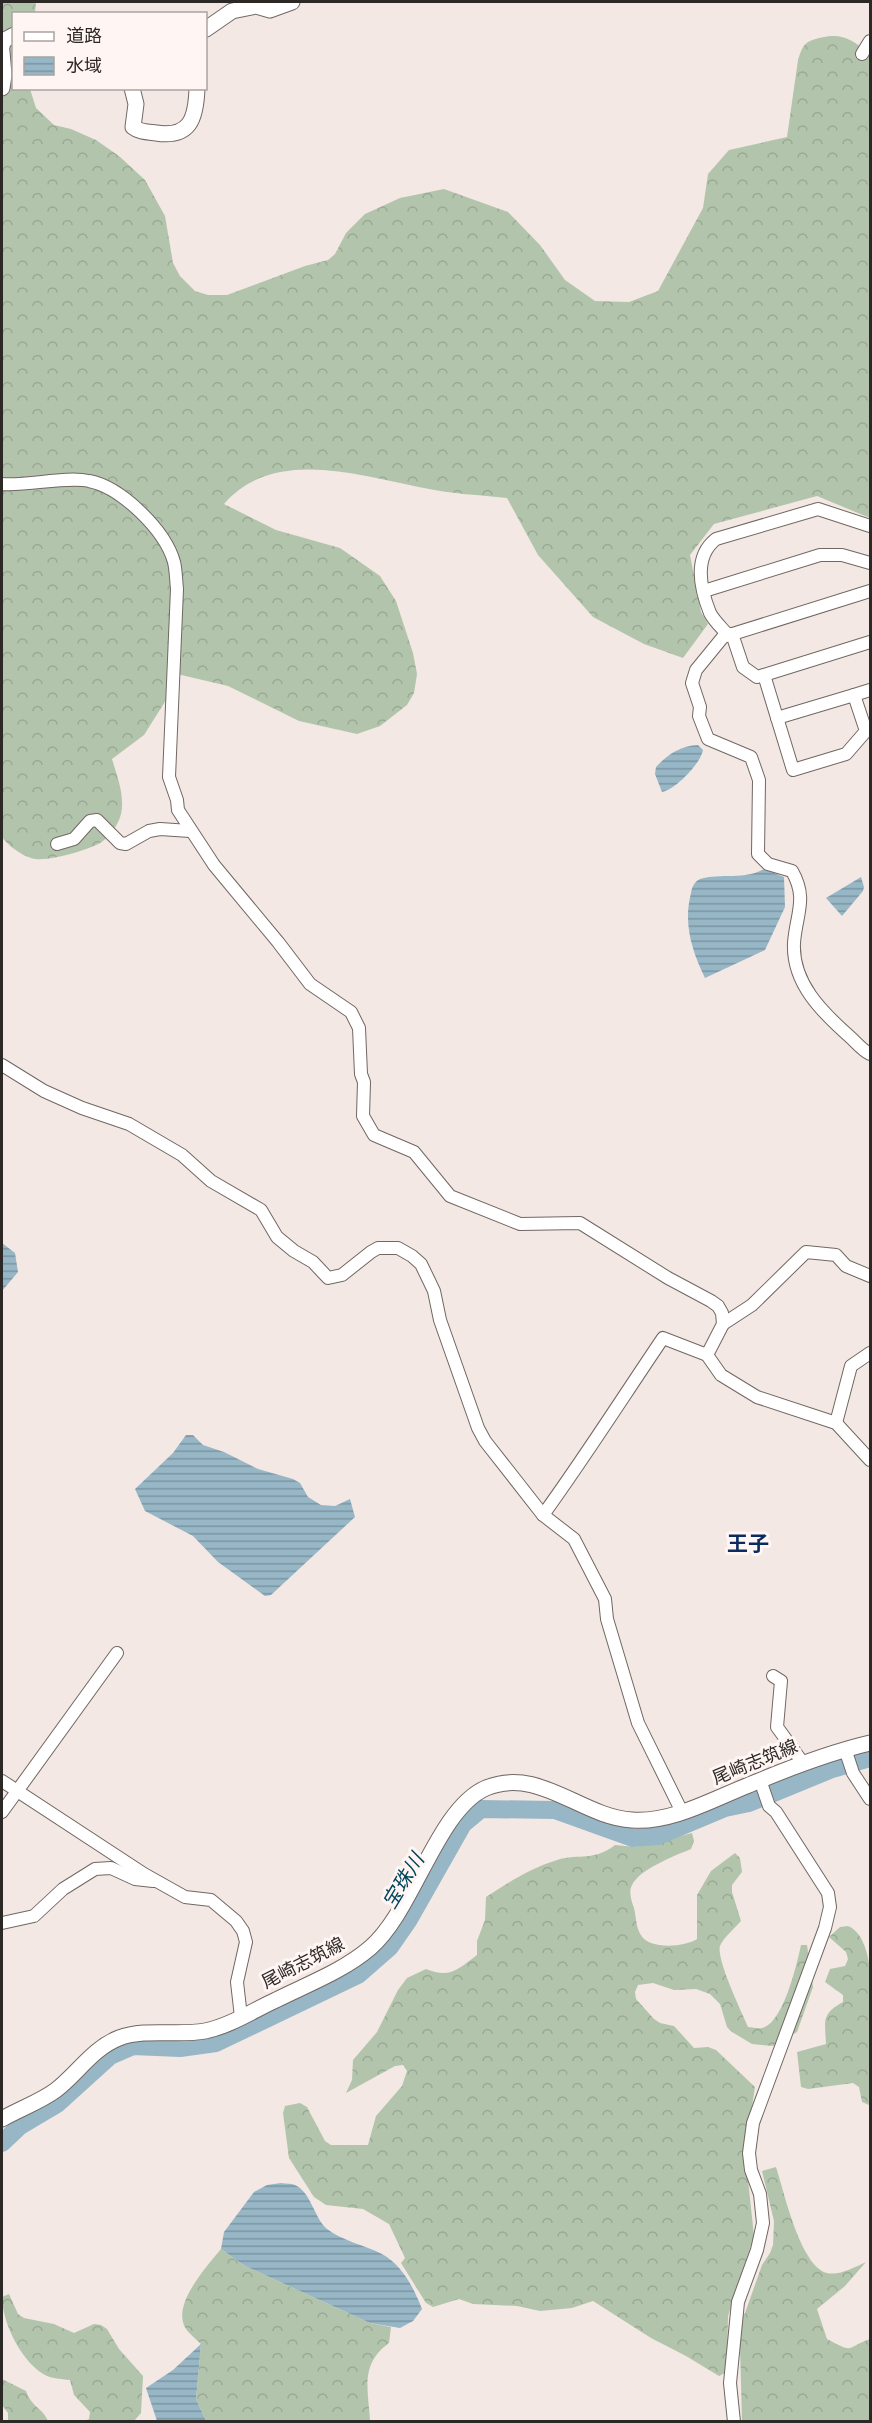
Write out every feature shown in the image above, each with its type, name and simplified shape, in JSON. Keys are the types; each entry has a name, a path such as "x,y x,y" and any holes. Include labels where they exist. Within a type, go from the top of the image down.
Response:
{"main road":[{"path":"207,28 232,11 256,6 270,9 292,2"},
{"path":"2,47 3,41 12,36"},
{"path":"2,52 4,75 2,88"},
{"path":"132,90 136,104 133,126 138,131 170,136 179,133 188,124 196,102 197,90"},
{"name":"尾崎志筑線","path":"2,2119 55,2091 102,2047 119,2038 138,2034 207,2030 242,2017 348,1965 389,1929 454,1816 470,1798 486,1788 505,1783 528,1783 614,1817 633,1820 682,1812 762,1785 803,1763 870,1743"}],"street":[{"path":"862,54 870,41"},
{"path":"2,484 90,481 111,489 126,499 163,540 174,561 177,589 169,777 178,810 214,865 310,984 351,1012 359,1028 361,1074 364,1083 363,1116 374,1135 414,1152 450,1196 520,1224 580,1223 668,1278 711,1301 722,1313 723,1324"},
{"path":"870,526 818,509 716,539 706,547 699,568 711,615 730,635 743,667 757,677 870,642"},
{"path":"704,591 820,555 842,555 870,562"},
{"path":"870,591 723,637 696,670 692,682 700,707 699,716 708,739 751,757 759,780 758,854 768,864 792,871 800,885 801,901 794,942 794,959 798,972 813,1001 870,1054"},
{"path":"764,675 794,770 846,754 866,731 854,695"},
{"path":"777,718 870,690"},
{"path":"57,844 74,839 90,821 97,820 120,843 126,844 149,831 160,829 190,831"},
{"path":"2,1065 44,1091 82,1108 129,1124 182,1155 211,1181 261,1210 277,1237 294,1251 313,1262 328,1278 342,1275 378,1248 398,1248 421,1264 434,1291 440,1320 478,1428 485,1441 543,1515 574,1539 605,1599 607,1619 638,1723 682,1812"},
{"path":"707,1355 723,1324 752,1305 806,1252 836,1255 846,1266 870,1276"},
{"path":"543,1515 578,1467 600,1429 663,1338 707,1355 721,1375 757,1397 836,1423 870,1460"},
{"path":"836,1423 851,1366 870,1353"},
{"path":"2,1812 117,1653"},
{"path":"773,1676 781,1681 777,1727 803,1763"},
{"path":"846,1752 853,1773 870,1799"},
{"path":"2,1781 155,1880 185,1897 211,1900 236,1921 243,1931 246,1946 236,1986 242,2017"},
{"path":"734,2421 730,2383 736,2312 763,2223 760,2194 750,2162 753,2123 814,1960 830,1907 828,1893 776,1812 769,1806 762,1785"},
{"path":"2,1923 34,1916 63,1889 95,1869 111,1868 135,1879 148,1882 155,1880"}],"green space":[{"path":"2,2 36,2 35,12 12,12 12,90 30,90 36,108 54,125 71,129 96,140 119,156 145,180 165,216 173,263 180,276 195,291 208,295 227,295 305,266 328,260 335,254 346,233 365,214 400,198 444,189 508,212 540,245 565,280 595,301 629,302 658,291 703,208 708,174 729,150 787,137 798,60 805,45 814,39 834,36 846,38 870,53 870,518 817,496 714,524 690,555 701,612 708,624 683,658 644,644 593,617 538,555 507,498 445,492 346,472 292,470 267,475 244,486 224,504 276,530 340,548 380,576 396,601 413,653 417,674 414,693 407,705 380,726 357,734 299,721 228,686 177,674 168,697 144,735 112,759 120,786 122,807 118,821 109,836 98,844 81,851 42,859 22,854 2,837"},
{"path":"692,1833 694,1841 691,1849 650,1868 632,1885 631,1897 641,1935 651,1943 667,1946 684,1944 697,1939 697,1895 711,1871 735,1853 740,1858 742,1872 732,1885 732,1892 741,1921 726,1936 720,1946 720,1953 735,1999 748,2027 762,2028 770,2024 776,2016 788,1992 801,1945 807,1945 813,1987 797,2032 773,2046 752,2044 732,2032 727,2027 720,2004 710,1994 696,1989 674,1990 653,1983 638,1985 635,1992 636,1999 654,2019 674,2026 694,2048 708,2047 716,2050 755,2087 745,2152 754,2236 728,2316 727,2372 719,2376 651,2338 593,2301 572,2308 540,2311 517,2306 473,2304 459,2299 433,2307 426,2303 401,2263 405,2258 389,2224 363,2209 326,2205 314,2197 289,2158 283,2113 285,2106 300,2103 307,2107 325,2141 331,2145 368,2145 376,2116 402,2086 407,2071 403,2065 395,2066 346,2093 352,2080 353,2060 377,2032 398,1990 407,1978 426,1969 448,1973 477,1955 477,1941 485,1920 486,1897 547,1863 565,1858 600,1854 615,1845 636,1847"},
{"path":"848,1926 861,1938 870,1969 871,2082 869,2105 862,2102 859,2087 853,2083 808,2089 801,2087 797,2052 826,2044 825,2029 828,2014 843,2002 843,1995 825,1982 830,1969 845,1966 848,1959 846,1952 829,1937 840,1927"},
{"path":"776,2167 794,2226 801,2243 817,2267 832,2274 866,2262 845,2286 817,2309 827,2339 842,2347 850,2348 870,2339 870,2421 742,2421 740,2346 737,2325 745,2313 762,2265 773,2245 774,2221 762,2171"},
{"path":"221,2249 245,2266 370,2323 391,2327 389,2343 374,2360 368,2378 370,2420 374,2421 206,2421 196,2399 201,2344 185,2328 182,2313 184,2303 194,2283"},
{"path":"9,2294 18,2314 24,2318 54,2324 74,2333 94,2324 107,2329 119,2349 143,2376 141,2413 134,2421 85,2421 89,2419 90,2412 74,2395 70,2380 50,2377 38,2371 15,2342 3,2307 2,2297"},
{"path":"2,2379 26,2391 48,2421 8,2421 8,2413 2,2405"}],"water":[{"path":"698,745 703,750 698,762 674,786 662,792 655,774 656,767 675,751"},
{"path":"764,869 784,877 785,907 765,950 705,978 696,958 688,926 689,904 694,885 700,879 708,877 749,874"},
{"path":"861,877 863,891 842,916 826,898"},
{"path":"2,1243 15,1253 18,1272 2,1291"},
{"path":"186,1435 193,1435 203,1445 224,1452 258,1469 293,1479 300,1483 308,1497 321,1505 335,1506 350,1499 355,1517 271,1595 265,1596 218,1562 193,1536 145,1511 135,1489 173,1453"},
{"path":"293,2184 305,2193 327,2229 340,2237 382,2254 396,2264 411,2285 422,2309 413,2321 400,2328 370,2323 245,2266 221,2249 224,2232 254,2192 267,2185"},
{"path":"201,2344 196,2399 206,2421 157,2421 146,2388 173,2370"}],"waterway":[{"name":"宝珠川","path":"2,2143 20,2126 57,2104 110,2056 133,2046 180,2048 216,2043 358,1975 390,1947 408,1921 463,1824 481,1809 555,1810 633,1838 658,1836 725,1808 749,1803 832,1769 870,1758"}],"district":[{"name":"王子","path":"748,1544"}]}
